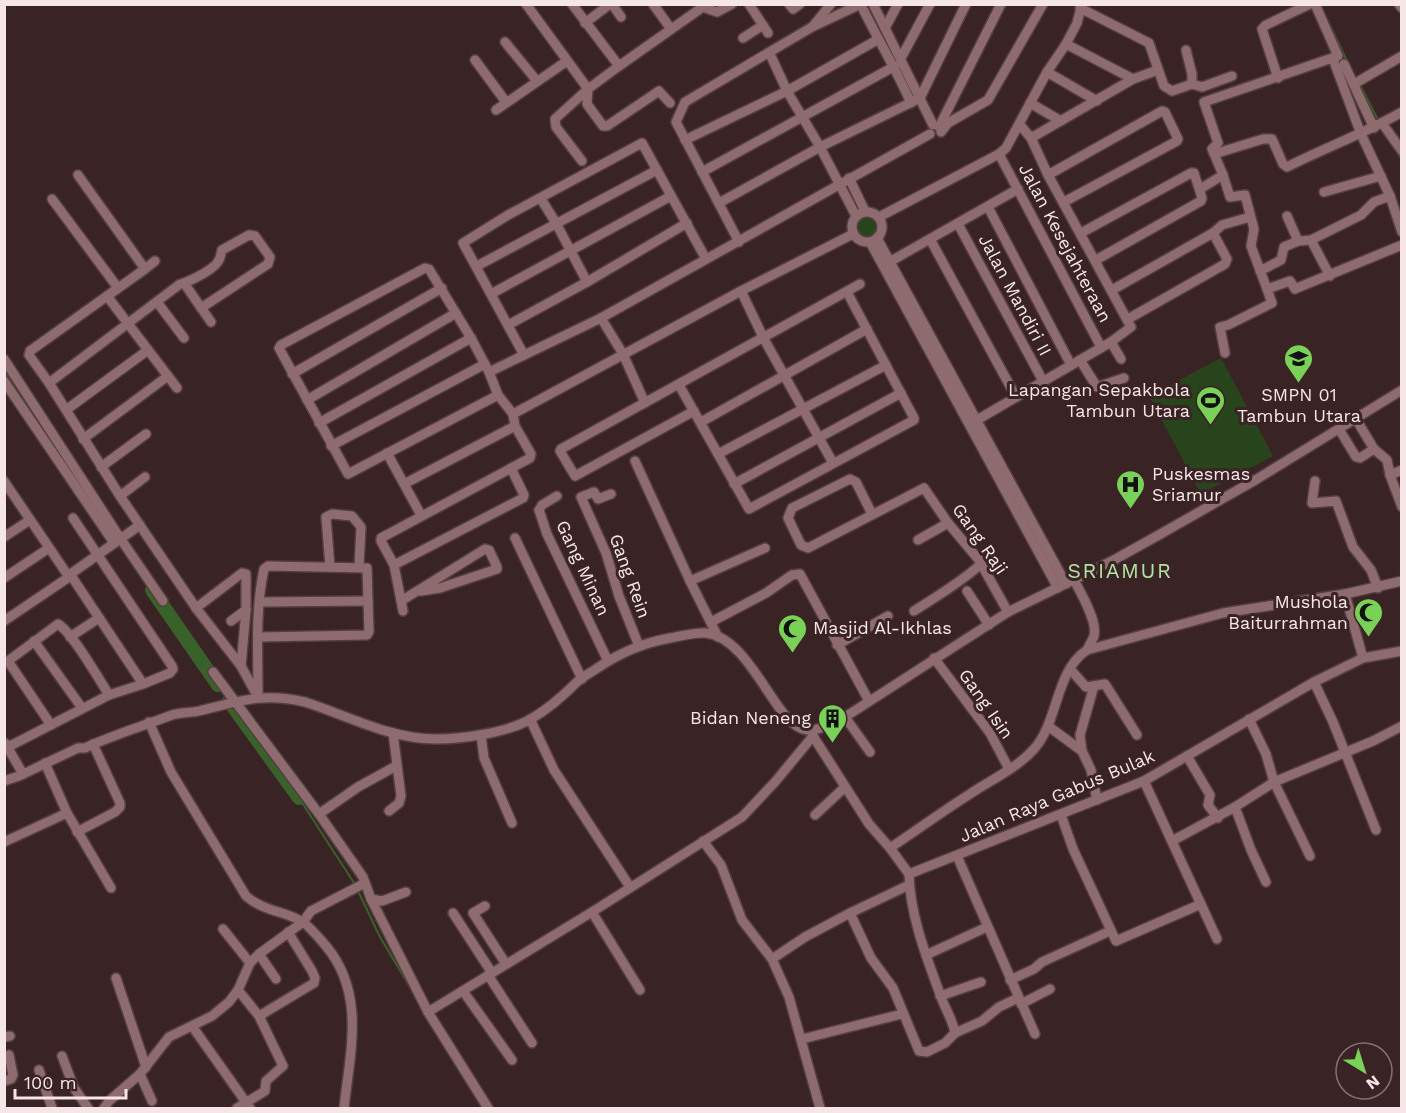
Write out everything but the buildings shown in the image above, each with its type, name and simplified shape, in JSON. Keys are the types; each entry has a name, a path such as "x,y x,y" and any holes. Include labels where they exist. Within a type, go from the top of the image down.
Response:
{"street":[{"path":"526,4 588,89 587,105 603,126 607,126 658,91 670,103"},
{"path":"572,4 619,66"},
{"path":"585,23 611,4 621,17"},
{"path":"653,4 670,29"},
{"path":"582,161 554,123 555,119 588,89 700,7 717,12 732,4"},
{"path":"743,38 766,29 749,4"},
{"path":"789,4 795,9 800,4"},
{"path":"813,27 817,18 831,4"},
{"path":"873,4 916,100 936,129"},
{"path":"885,28 898,4"},
{"path":"702,172 898,62 930,4"},
{"path":"719,203 820,147 916,100 966,4"},
{"path":"936,129 1001,4"},
{"path":"1278,78 1262,29 1310,4"},
{"path":"1225,353 1220,327 1272,303 1251,246 1254,230 1245,195 1231,198 1212,149 1218,143 1204,102 1338,56 1315,4"},
{"path":"1399,4 1401,8"},
{"path":"739,242 676,122 686,102 813,27 860,5 877,40 898,62"},
{"path":"331,446 487,368 524,355 601,318 988,100 1043,5"},
{"path":"879,217 999,154 1006,148 1047,72 1066,44 1077,23 1081,6 1149,43 1164,86 1172,91 1192,84 1202,87 1232,76"},
{"path":"685,140 787,91 877,40"},
{"path":"505,42 537,81"},
{"path":"1066,44 1132,79"},
{"path":"1186,50 1192,84"},
{"path":"770,54 787,91 839,184 861,213"},
{"path":"1358,82 1401,56"},
{"path":"1333,59 1361,134 1389,196 1401,232"},
{"path":"475,60 506,102"},
{"path":"496,110 567,61"},
{"path":"1344,64 1358,82 1378,125 1401,151"},
{"path":"1031,138 1132,79 1158,70"},
{"path":"1047,72 1097,101"},
{"path":"1030,104 1061,121"},
{"path":"1048,175 1162,111 1166,112 1177,141 1064,202"},
{"path":"1214,154 1263,139 1272,139 1283,164 1287,167 1361,134 1401,112"},
{"path":"974,422 1111,342 1130,330 1131,325 1048,175 1031,138 1020,125"},
{"path":"524,355 463,243 508,215 642,143 706,259"},
{"name":"Jalan Kesejahteraan","path":"999,154 1101,347"},
{"path":"477,266 657,170"},
{"path":"1081,232 1194,173 1200,189 1201,201 1096,260"},
{"path":"78,175 145,269"},
{"path":"1200,189 1223,175"},
{"path":"1324,192 1381,177"},
{"path":"849,178 861,213"},
{"path":"891,261 1018,189"},
{"path":"491,294 671,196"},
{"path":"1260,271 1282,260 1284,247 1298,241 1311,240 1360,215 1374,202 1389,196"},
{"path":"52,199 118,288"},
{"path":"541,199 587,282"},
{"path":"988,207 1071,365"},
{"path":"861,213 875,213 879,217 882,226 874,240 860,241 853,234 851,224 861,213"},
{"path":"1287,216 1298,241"},
{"path":"1112,290 1213,233 1222,225 1250,217"},
{"path":"508,325 687,223"},
{"name":"Jalan Mandiri II","path":"958,224 1043,381"},
{"path":"1128,319 1226,264 1227,259 1213,233"},
{"path":"513,414 741,291 853,234"},
{"path":"49,383 180,284 198,277 216,264 222,250 249,235 255,236 270,257 268,264 201,308"},
{"path":"930,239 1016,397"},
{"path":"874,240 891,261 927,336"},
{"path":"874,240 1040,542 1094,628 1094,635 1088,650"},
{"path":"1311,240 1330,276"},
{"path":"1267,289 1290,281 1295,289 1401,245"},
{"path":"155,261 30,351 30,357 196,608 241,666 258,697"},
{"path":"421,591 440,588 497,567 489,550 485,549 421,591 402,606 394,565 381,538 531,456 515,426 513,414 498,394 471,338 442,288 426,268 281,345 280,350 292,374 348,474 498,394"},
{"path":"184,283 211,322"},
{"path":"694,411 574,476 560,450 861,284"},
{"path":"292,374 442,288"},
{"path":"741,291 764,339 832,464"},
{"path":"679,385 747,508 914,420 847,292"},
{"path":"107,296 177,388"},
{"path":"157,302 184,338"},
{"path":"306,400 456,313"},
{"path":"601,318 623,354 645,403"},
{"path":"701,422 867,329"},
{"path":"320,423 471,338"},
{"path":"1111,342 1121,359"},
{"path":"66,410 148,350"},
{"path":"4,359 117,541"},
{"path":"1080,360 1097,387 1124,378"},
{"path":"718,454 886,365"},
{"path":"83,439 168,376"},
{"path":"5,384 117,541 163,601"},
{"path":"428,1012 742,817 775,782 813,733 836,719 845,717 1008,612 1066,584 1233,493 1401,390"},
{"path":"734,484 901,393"},
{"path":"1356,419 1374,449 1387,460 1401,507"},
{"path":"404,484 515,426"},
{"path":"1339,429 1356,457 1360,458 1374,449"},
{"path":"101,467 146,434"},
{"path":"387,453 421,515"},
{"path":"635,461 718,637"},
{"path":"394,565 523,498 524,495 511,468"},
{"path":"1390,475 1401,470"},
{"path":"120,496 145,477"},
{"path":"850,479 856,482 872,514 808,548 801,544 788,518 792,508 850,479"},
{"path":"4,481 8,492 70,576 144,684"},
{"path":"1315,481 1312,503 1336,501 1353,547 1371,570 1378,588"},
{"name":"Gang Raji","path":"872,514 921,489 926,490 948,523 981,564 1008,612"},
{"name":"Gang Rein","path":"611,494 598,499 594,492 581,497 606,553 619,596 639,646"},
{"name":"Gang Minan","path":"557,496 542,505 539,510 547,534 608,661"},
{"path":"330,567 326,517 332,514 352,516 361,526 360,566"},
{"path":"23,774 6,745 109,695 144,684 170,672 172,666 73,518"},
{"path":"4,537 30,520"},
{"path":"918,540 948,523"},
{"path":"4,621 70,576 72,570 140,525"},
{"path":"516,538 582,679"},
{"path":"4,578 49,548"},
{"path":"690,581 765,548"},
{"path":"914,611 960,582 981,564"},
{"path":"258,697 259,637 260,602 263,571 266,568 360,566 367,568 369,632 365,636 259,637"},
{"path":"196,608 243,573 247,577 241,666"},
{"path":"711,622 766,593 797,573 801,575 869,701"},
{"path":"890,848 1009,769 1034,749 1048,726 1070,669 1079,655 1088,650 1223,613 1346,594 1401,581"},
{"path":"967,591 988,625"},
{"path":"1346,594 1363,658"},
{"path":"260,602 368,601"},
{"path":"231,621 246,610"},
{"path":"837,645 888,616"},
{"path":"70,637 99,618"},
{"path":"51,725 8,663 9,659 58,624 70,637 109,695"},
{"path":"4,781 78,748 150,722 172,715 258,697 305,702 393,733 421,739 481,735 509,728 530,719 620,653 668,638 702,633 718,637 746,660 789,722 799,729 813,733 869,824 909,874 909,885 926,955 956,1033"},
{"path":"34,641 82,708"},
{"name":"Jalan Raya Gabus Bulak","path":"909,874 1144,781 1314,682 1363,658 1401,651"},
{"name":"Gang Isin","path":"934,658 990,733 1009,769"},
{"path":"1070,669 1086,687 1104,683 1137,735"},
{"path":"213,672 355,865 428,1012 488,1108"},
{"path":"1314,682 1376,830"},
{"path":"1094,686 1081,729 1082,751 1092,774 1097,800"},
{"path":"845,717 870,752"},
{"path":"530,719 554,770 630,887"},
{"path":"1250,719 1266,754 1274,782 1310,856"},
{"path":"150,722 171,772 246,897 262,907 303,922 335,957 352,999 353,1029 344,1108"},
{"path":"1048,726 1082,751"},
{"path":"1172,841 1218,818 1274,782 1373,741 1401,726"},
{"path":"389,811 398,805 400,799 393,733"},
{"path":"481,735 484,758 512,823"},
{"path":"78,832 120,807 93,744"},
{"path":"1187,756 1210,795 1208,805 1218,818"},
{"path":"45,763 67,813 111,888"},
{"path":"319,814 358,787 396,766"},
{"path":"1144,781 1217,939"},
{"path":"815,815 845,787"},
{"path":"1235,807 1266,882"},
{"path":"4,842 67,813"},
{"path":"1061,815 1073,849 1114,939 1118,941 1201,904"},
{"path":"703,842 721,865 742,920 772,959 789,997 802,1039 816,1107"},
{"path":"957,856 1035,1034"},
{"path":"104,1108 143,1070 164,1042 222,1009 238,990 250,963 259,954 303,922 311,911 365,883"},
{"path":"772,959 850,913 909,885"},
{"path":"371,899 382,901 406,892"},
{"path":"459,922 485,906"},
{"path":"592,912 639,990"},
{"path":"453,913 532,1043"},
{"path":"473,913 506,964"},
{"path":"850,913 871,958 893,988 919,1051 927,1052 945,1043 956,1033 982,1021 999,1007 1050,989"},
{"path":"926,955 987,927"},
{"path":"224,929 250,963"},
{"path":"1010,980 1034,969 1042,962 1110,931"},
{"path":"259,1016 314,983 315,978 312,971 288,932"},
{"path":"259,954 276,980"},
{"path":"116,978 152,1101"},
{"path":"940,996 981,982"},
{"path":"192,1026 244,1106 265,1091 266,1081 283,1066 259,1016 238,990"},
{"path":"463,991 512,1060"},
{"path":"802,1039 902,1014"},
{"path":"4,1081 13,1075 9,1055"},
{"path":"62,1056 74,1088 88,1108"},
{"path":"39,1070 52,1108"}],"green space":[{"path":"849,178 865,211 875,214 882,221 881,232 870,241 856,238 852,232 852,224 856,215 839,184"},
{"name":"Lapangan Sepakbola Tambun Utara","path":"1221,358 1273,456 1201,494 1149,396"}],"waterway":[{"path":"1320,4 1347,61"},
{"path":"1350,67 1357,80"},
{"path":"1360,85 1378,120"},
{"path":"1388,138 1402,160"},
{"path":"4,369 28,404"},
{"path":"152,590 218,685"},
{"path":"229,701 299,798"},
{"path":"299,798 356,886"},
{"path":"358,891 380,937 414,994"}],"place":[{"name":"SMPN 01 Tambun Utara","path":"1299,384"},
{"name":"Lapangan Sepakbola Tambun Utara","path":"1211,426"},
{"name":"Puskesmas Sriamur","path":"1131,510"},
{"name":"Mushola Baiturrahman","path":"1369,638"},
{"name":"Masjid Al-Ikhlas","path":"792,654"},
{"name":"Bidan Neneng","path":"832,744"}],"district":[{"name":"SRIAMUR","path":"1120,571"}]}
